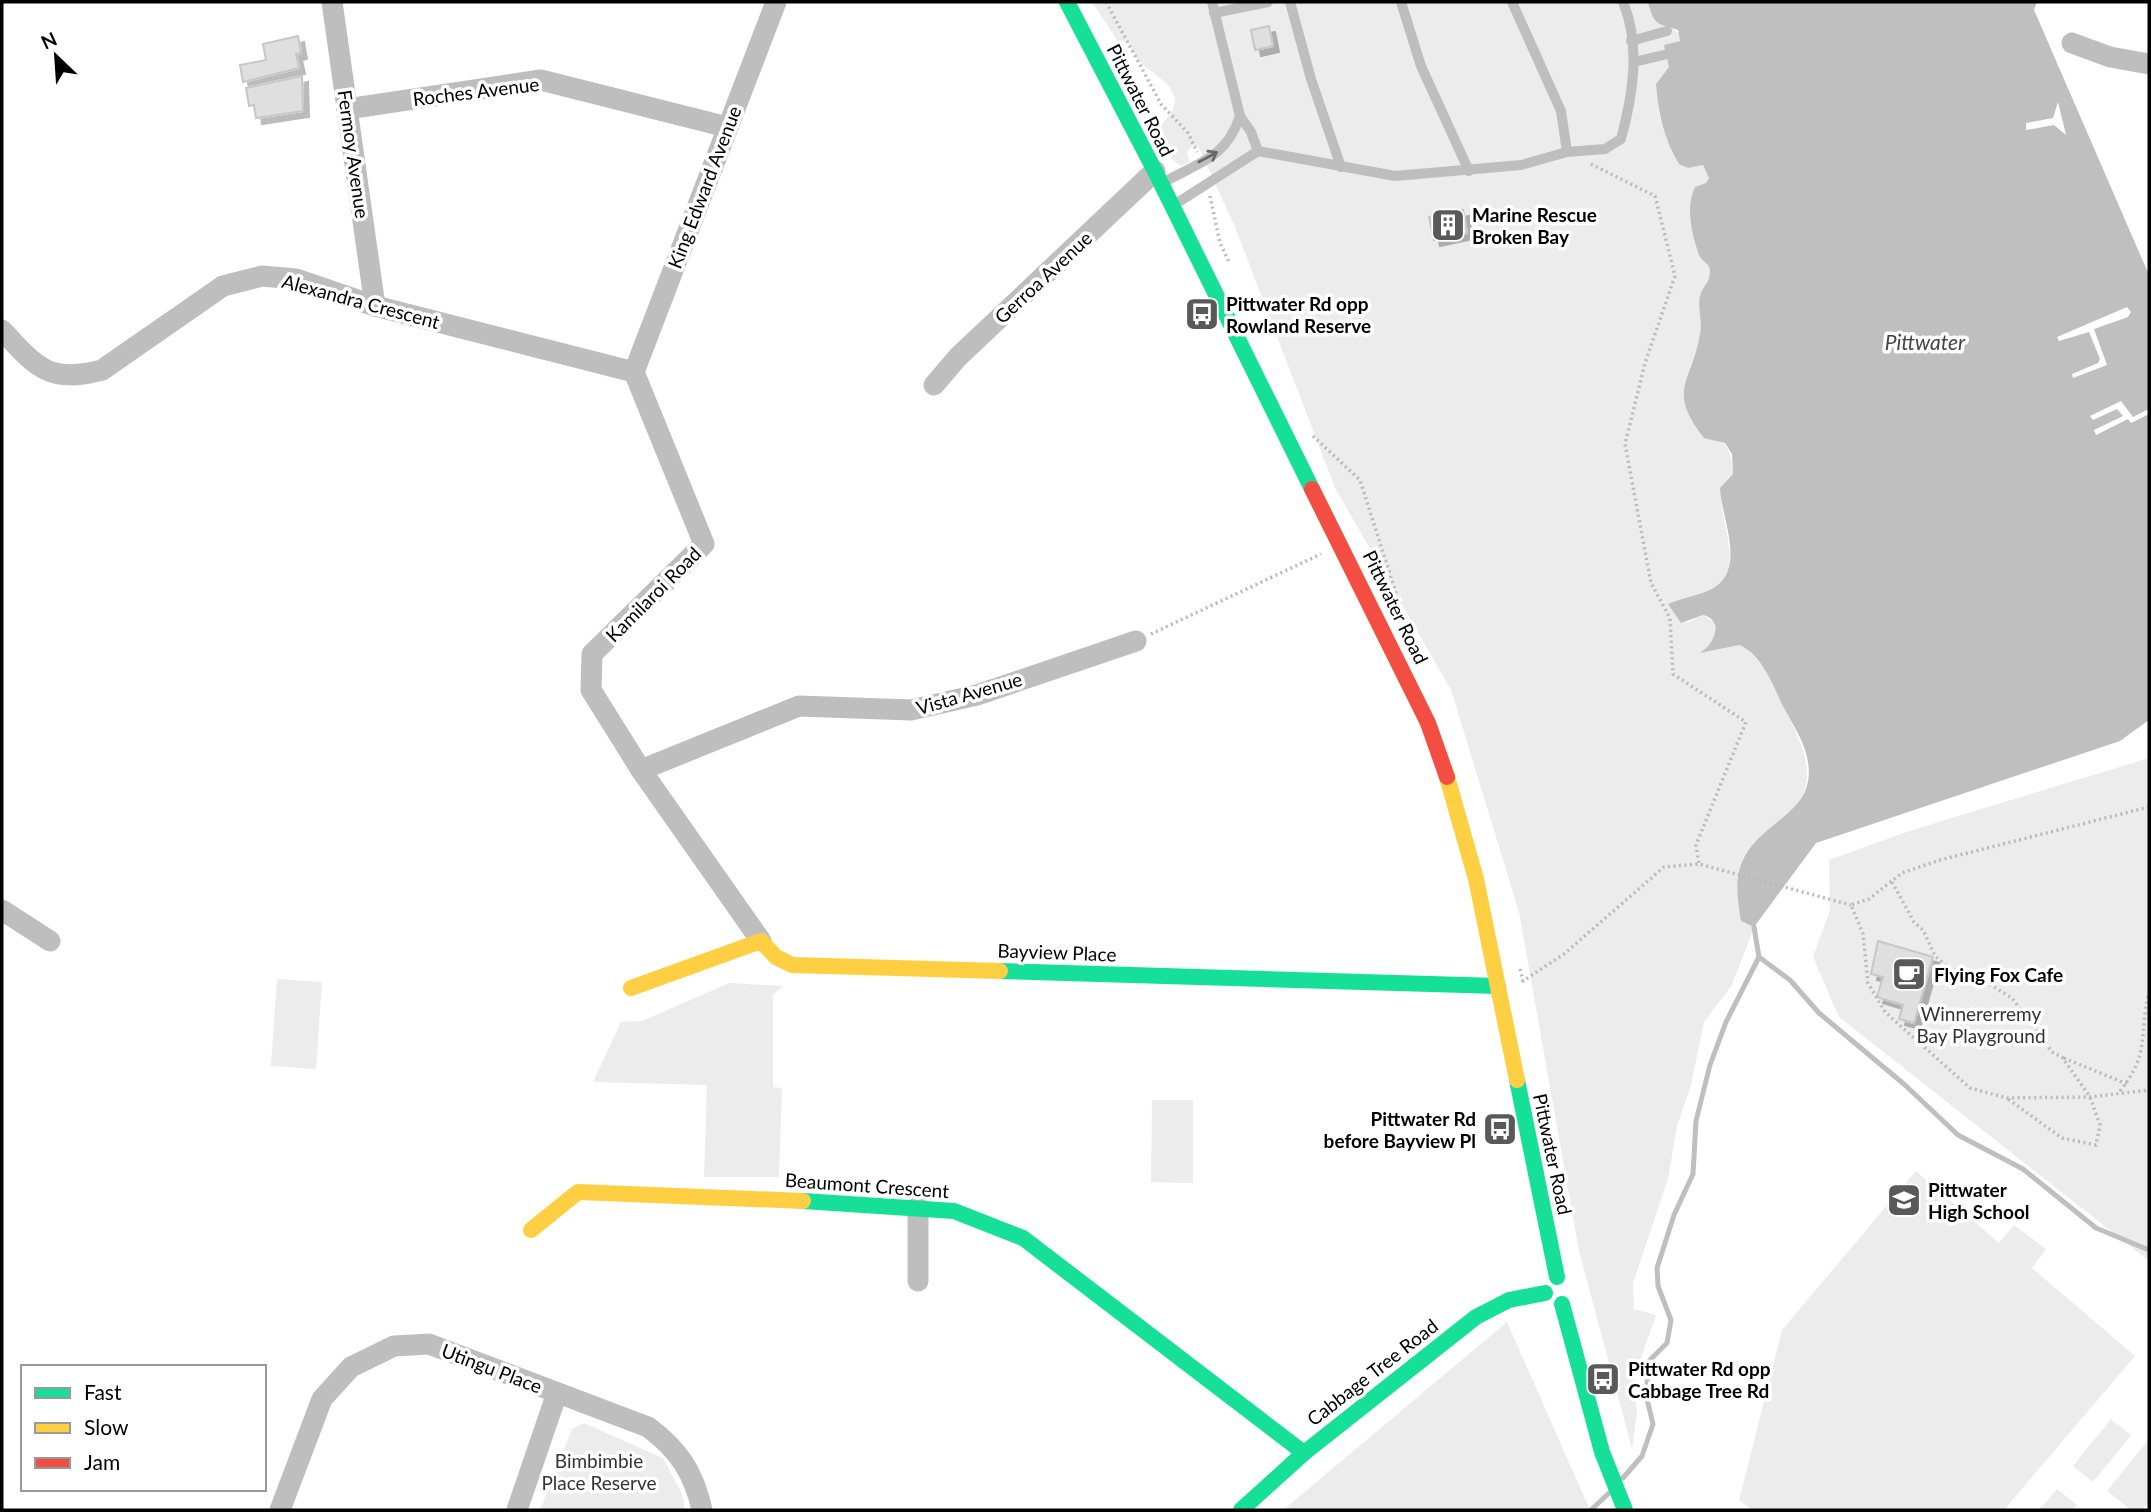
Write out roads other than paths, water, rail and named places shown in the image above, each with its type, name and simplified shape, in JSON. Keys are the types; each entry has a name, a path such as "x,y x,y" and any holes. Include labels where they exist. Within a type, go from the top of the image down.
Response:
{"street":[{"name":"Fermoy Avenue","path":"332,2 376,306"},
{"name":"King Edward Avenue","path":"634,372 776,2"},
{"name":"Pittwater Road","path":"1067,2 1158,177 1414,691 1441,759 1476,879 1602,1452 1625,1510"},
{"path":"2072,44 2110,57 2149,64"},
{"name":"Roches Avenue","path":"347,109 541,80 727,127"},
{"name":"Gerroa Avenue","path":"934,385 958,357 1158,177"},
{"name":"Alexandra Crescent","path":"2,330 48,374 79,376 102,370 223,286 262,276 296,279 376,306 634,372"},
{"name":"Kamilaroi Road","path":"634,372 704,544 592,654 591,690 641,770 761,942"},
{"name":"Vista Avenue","path":"641,770 799,706 911,710 977,695 1136,641"},
{"path":"2,910 50,941"},
{"path":"631,988 761,942"},
{"name":"Bayview Place","path":"761,942 776,957 792,965 1498,986"},
{"name":"Beaumont Crescent","path":"531,1230 578,1192 954,1211 1023,1238 1304,1453"},
{"path":"918,1208 918,1281"},
{"name":"Cabbage Tree Road","path":"1241,1510 1304,1453 1476,1317 1509,1300 1545,1293 1549,1301 1565,1289"},
{"name":"Utingu Place","path":"280,1510 322,1399 351,1367 394,1346 429,1344 648,1427 670,1444 688,1466 702,1510"},
{"path":"517,1510 557,1393"}],"lane":[{"path":"1258,151 1251,132 1240,116 1213,7 1268,2"},
{"path":"1290,2 1311,79 1341,167"},
{"path":"1401,2 1420,66 1468,171"},
{"path":"1511,2 1560,111 1567,152"},
{"path":"1172,207 1258,151 1395,176 1468,171 1521,164 1567,152 1605,149 1621,139 1630,104 1634,62 1623,2"},
{"path":"1631,41 1667,32"},
{"path":"1634,62 1672,53"},
{"path":"1158,177 1223,150 1233,138 1240,116"}],"water":[{"name":"Pittwater","path":"1648,2 2037,2 2034,10 2149,275 2149,720 2120,741 1816,843 1754,927 1741,921 1737,884 1742,862 1750,847 1798,803 1806,790 1809,773 1801,740 1759,661 1739,645 1700,653 1713,639 1714,622 1703,615 1681,623 1668,604 1710,590 1724,578 1729,567 1730,540 1720,488 1733,474 1732,454 1725,443 1704,438 1686,408 1684,397 1700,334 1700,296 1710,272 1696,247 1690,203 1695,187 1706,183 1709,178 1703,165 1688,168 1679,164 1666,135 1656,84 1669,67 1664,45 1680,41 1678,30 1655,20"}],"waterway":[{"path":"1623,1478 1642,1456 1653,1424 1646,1395 1649,1361 1667,1343 1671,1320 1658,1286 1657,1268 1674,1215 1693,1174 1696,1121 1710,1065 1726,1022 1759,957 1754,927"},
{"path":"1759,957 1790,980 1819,1013 1905,1085 1958,1135 2023,1169 2096,1228 2149,1250"},
{"path":"1591,1510 1609,1493"}],"place":[{"name":"Marine Rescue Broken Bay","path":"1448,225"},
{"name":"Pittwater Rd opp Rowland Reserve","path":"1202,314"},
{"name":"Flying Fox Cafe","path":"1909,974"},
{"name":"Pittwater Rd before Bayview Pl","path":"1500,1129"},
{"name":"Pittwater High School","path":"1904,1200"},
{"name":"Pittwater Rd opp Cabbage Tree Rd","path":"1603,1379"}],"park label":[{"name":"Winnererremy Bay Playground","path":"1981,1024"},
{"name":"Bimbimbie Place Reserve","path":"599,1471"}]}
